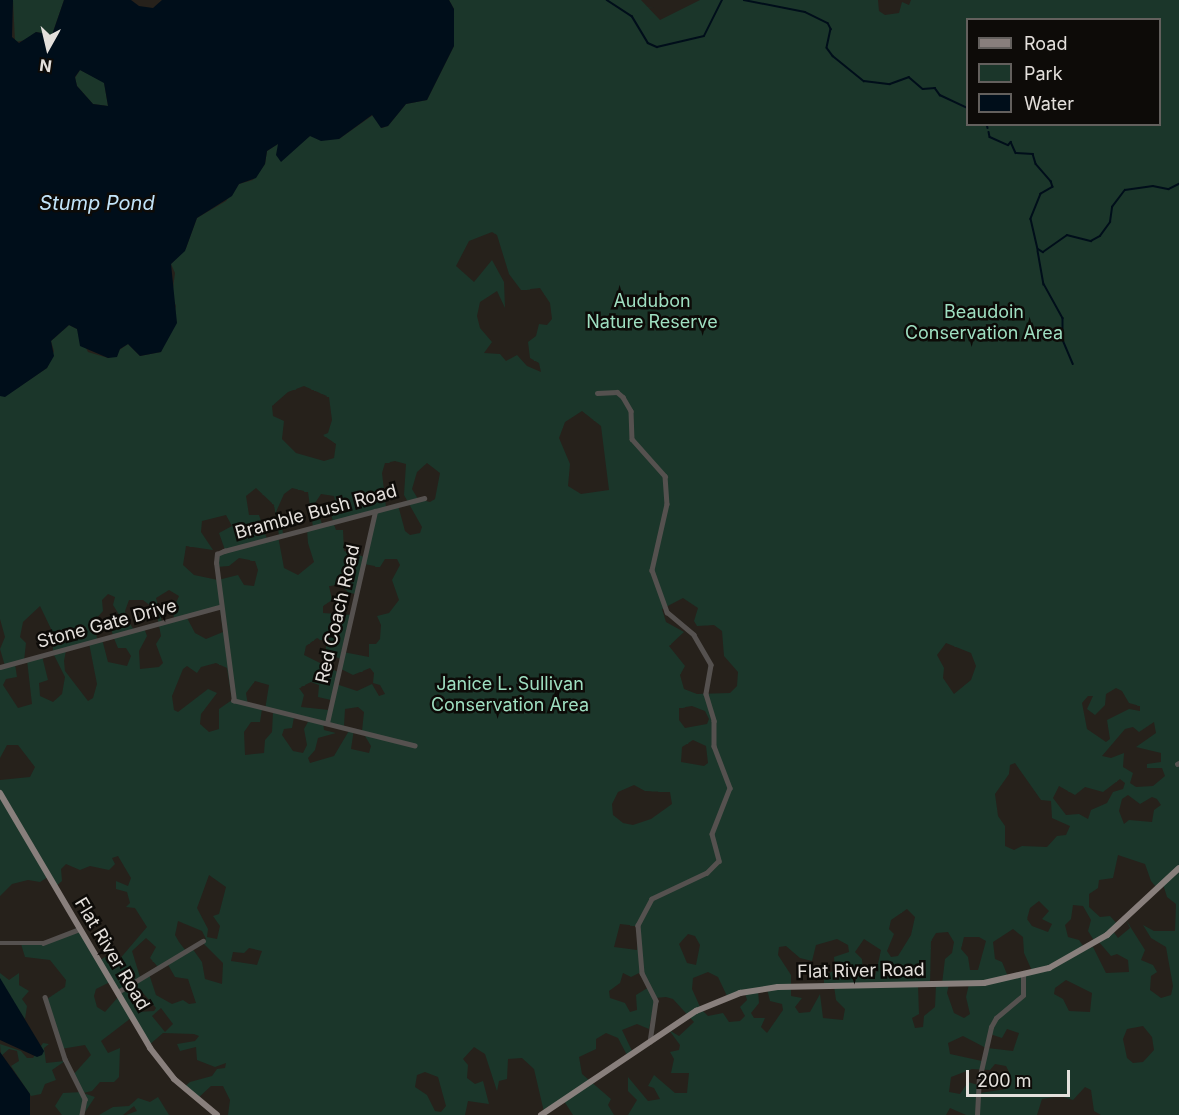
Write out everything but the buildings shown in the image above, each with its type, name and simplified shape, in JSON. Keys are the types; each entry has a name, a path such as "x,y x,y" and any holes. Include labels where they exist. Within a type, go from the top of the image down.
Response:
{"main road":[{"name":"Flat River Road","path":"0,793 79,929 174,1079 217,1115"},
{"name":"Flat River Road","path":"541,1115 696,1011 750,991 984,983 1023,976 1062,962 1102,939 1179,868"}],"street":[{"path":"597,393 617,392 623,396 632,416 632,439 664,476 667,504 652,570 667,612 694,635 711,665 706,694 714,721 714,746 730,788 712,836 720,852 719,861 707,873 652,899 638,925 642,973 656,1001 650,1042"},
{"name":"Bramble Bush Road","path":"415,746 371,733 234,701 216,563 218,553 424,498"},
{"name":"Red Coach Road","path":"327,723 375,511"},
{"name":"Stone Gate Drive","path":"0,667 220,607"},
{"path":"0,943 48,942 79,929"},
{"path":"118,992 203,941"},
{"path":"977,1115 979,1080 991,1027 996,1018 1023,995 1023,976"},
{"path":"45,997 65,1059 85,1099 82,1115"}],"green space":[{"path":"13,0 64,0 52,35 36,32 26,40 15,42"},
{"path":"449,0 641,0 660,20 700,0 878,0 879,11 885,15 899,13 902,2 909,5 911,0 1179,0 1179,1115 1101,1115 1094,1111 1091,1090 1085,1087 1073,1100 1060,1096 1042,1099 1037,1115 966,1115 950,1108 946,1115 628,1115 637,1100 628,1091 628,1077 648,1101 660,1099 654,1088 648,1086 654,1075 675,1093 687,1093 689,1073 671,1073 674,1059 670,1052 679,1050 680,1045 669,1030 679,1036 694,1022 673,999 666,997 655,998 649,1029 637,1024 622,1030 633,1053 628,1057 618,1038 606,1033 596,1039 596,1049 579,1057 582,1074 611,1099 608,1105 614,1115 573,1115 564,1101 544,1112 534,1069 522,1058 508,1059 507,1079 499,1081 497,1091 485,1054 474,1047 463,1059 468,1065 467,1078 475,1084 483,1081 489,1104 468,1101 465,1115 228,1115 230,1100 223,1086 211,1086 197,1099 183,1088 190,1082 212,1076 217,1069 225,1068 226,1063 215,1067 197,1060 196,1047 180,1051 177,1044 195,1041 199,1036 163,1033 149,1045 131,1018 101,1041 108,1053 120,1048 119,1077 114,1082 100,1082 92,1091 83,1093 95,1097 83,1115 62,1115 55,1106 63,1093 82,1092 73,1075 91,1055 85,1045 61,1049 47,999 65,987 66,980 50,960 25,957 21,944 42,943 79,929 99,961 105,957 118,961 147,927 135,908 126,907 130,903 127,892 116,889 116,881 128,886 131,878 118,856 112,858 115,864 109,870 90,866 80,870 66,864 61,869 62,881 55,887 48,877 40,882 28,880 12,884 0,896 0,780 30,777 35,767 18,745 7,745 0,758 0,667 5,666 0,649 5,637 0,619 0,396 7,395 47,368 54,351 51,341 69,325 77,329 88,352 108,358 128,344 140,356 161,352 176,306 172,296 175,273 171,264 186,248 197,218 226,201 239,184 253,180 265,164 267,151 278,144 280,148 292,149 310,136 339,139 373,115 382,128 388,126 406,104 427,100 454,46 454,9","holes":["492,232 497,235 509,274 521,290 540,288 550,303 552,319 547,325 539,324 536,336 528,342 530,358 539,363 541,372 527,366 517,355 506,361 500,354 484,353 492,342 480,328 477,316 480,302 497,291 505,308 504,282 492,260 474,282 456,266 469,241","304,386 329,397 332,420 328,433 323,435 336,444 334,458 324,461 296,453 282,439 284,421 273,416 272,406 288,392","582,411 601,426 609,490 581,494 568,486 570,464 559,438 565,422","395,461 406,464 404,495 422,527 420,533 410,535 405,531 398,505 386,507 382,473 385,463","427,463 440,473 435,499 430,502 418,499 412,489 417,472","256,488 274,505 279,535 283,534 281,518 276,512 284,494 292,488 308,492 313,527 307,529 308,543 314,562 298,575 284,568 278,536 267,539 259,515 249,515 246,496","321,494 334,496 336,504 330,511 333,521 374,513 365,557 344,551 343,530 336,530 333,522 322,524 315,503","226,515 232,526 219,533 225,550 217,555 216,567 229,566 239,558 255,561 258,570 254,586 244,585 238,575 218,580 194,575 183,565 186,546 213,550 201,532 202,521","385,559 397,559 400,565 392,580 399,600 389,613 377,616 381,625 380,639 376,644 369,644 369,657 343,652 351,615 323,613 323,606 332,600 329,586 340,584 349,593 356,594 364,564 380,567","169,590 179,596 173,610 174,619 162,622 156,598","108,594 115,597 113,605 120,616 111,627 113,636 118,648 126,648 131,656 127,666 108,662 102,639 97,639 95,620 103,611 102,600","683,598 698,608 694,621 697,626 714,625 722,631 724,656 738,672 737,686 730,693 697,694 684,689 680,675 685,666 669,646 684,632 666,622 662,609","129,600 143,600 156,610 161,636 156,644 163,663 159,667 140,669 139,651 147,636 144,628 134,630 127,619 125,611","40,606 53,633 53,653 65,677 62,694 53,702 40,696 39,683 48,680 42,656 27,660 32,704 18,708 3,685 6,679 17,677 15,664 24,661 26,643 20,637 23,622","220,608 223,632 206,639 195,633 186,616","317,638 326,642 326,653 341,659 339,668 353,675 370,668 374,673 373,683 380,685 385,694 379,696 372,684 357,691 336,684 338,672 304,655 306,646","89,643 97,684 93,698 88,701 65,671 64,661 66,650","946,643 971,653 976,666 971,680 954,694 943,678 944,668 937,655","216,663 227,668 232,700 219,709 219,729 209,732 200,724 201,714 217,693 208,689 178,712 174,710 172,696 183,669 187,666 197,673 201,667","255,681 269,685 265,710 273,712 272,732 265,740 264,753 245,755 244,732 251,722 260,722 262,709 248,706 246,693","311,682 319,685 318,697 331,700 329,710 301,707 304,695 299,688","1116,688 1122,691 1129,703 1140,706 1140,711 1129,709 1107,720 1110,739 1106,742 1087,729 1082,703 1088,696 1093,696 1087,709 1095,715 1105,705 1106,694","692,706 705,711 709,719 707,724 685,728 679,720 679,708","358,707 364,712 362,731 371,746 369,753 351,749 354,729 350,729 334,756 310,763 308,758 315,750 318,738 336,733 324,730 323,722 344,726 345,709","294,717 309,720 304,729 307,745 303,753 293,751 282,735 284,729 292,728","1154,722 1156,733 1136,747 1161,753 1161,762 1147,764 1147,768 1162,768 1165,776 1153,786 1136,787 1130,783 1133,773 1123,767 1124,753 1111,758 1102,756 1125,729 1133,727 1139,732","693,740 706,746 708,763 704,766 681,762 682,747","1015,763 1041,800 1051,801 1052,818 1070,826 1066,835 1057,836 1047,847 1022,846 1014,850 1005,846 1005,826 998,816 995,794 1009,774 1010,765","1120,779 1125,783 1123,789 1113,792 1107,803 1091,810 1088,819 1079,814 1066,815 1053,798 1059,786 1075,795 1085,787 1103,792","634,785 645,791 670,792 672,804 651,819 633,825 623,823 613,815 612,804 618,792","1128,795 1140,804 1152,797 1157,799 1161,805 1154,810 1152,822 1129,820 1124,824 1119,811 1122,799","1118,855 1145,864 1151,881 1156,887 1163,884 1167,897 1176,904 1175,931 1154,931 1143,925 1151,938 1166,947 1173,986 1171,995 1161,998 1150,990 1151,976 1157,972 1153,965 1141,960 1145,950 1126,920 1130,928 1118,938 1113,931 1118,925 1110,916 1100,917 1089,907 1089,894 1098,888 1099,880 1113,878","209,875 226,887 219,914 213,916 220,926 217,939 207,937 208,929 197,908","1039,901 1049,911 1042,919 1052,924 1048,932 1032,926 1027,919 1030,908","1073,905 1083,906 1091,920 1088,931 1095,942 1099,942 1111,956 1117,954 1128,960 1129,972 1106,973 1093,947 1085,949 1079,940 1068,937 1065,925 1071,919","907,909 915,917 911,935 898,956 891,957 887,951 894,934 889,929 891,920","178,921 202,931 206,939 202,942 223,963 222,984 205,979 202,962 192,948 186,951 175,935","620,924 638,926 637,950 614,947","1013,929 1023,937 1024,953 1033,973 1009,979 1002,962 995,959 993,942","948,932 954,942 952,953 945,959 942,984 936,985 935,1007 924,1016 923,1027 915,1028 912,1018 919,1014 918,985 930,984 931,941 936,933","688,934 695,936 700,945 696,965 687,963 679,944","964,937 979,937 986,941 978,970 970,970 968,957 961,949","146,938 156,947 150,958 158,967 167,963 175,977 188,979 196,1003 189,1004 183,1000 172,1004 156,995 149,974 140,977 132,951","837,939 848,945 849,952 834,957 835,970 824,976 824,986 834,986 836,1000 845,1009 843,1020 823,1018 820,994 810,1012 799,1013 795,1007 802,998 791,996 791,975 778,955 779,947 786,946 800,958 812,961 816,945","864,939 881,950 875,977 863,972 862,959 855,952","249,948 262,951 257,965 231,961 233,952 244,953","641,972 649,987 636,995 637,1010 630,1012 625,1003 610,998 609,991 620,983 623,973 631,977","708,972 718,977 727,996 745,993 747,1000 740,1007 745,1016 740,1021 729,1022 723,1013 708,1016 701,1009 692,989 693,978","1066,980 1092,993 1090,1012 1069,1011 1063,999 1054,994 1055,988","110,982 119,996 105,1012 97,1007 94,996 96,989","949,984 969,984 966,997 970,1014 964,1018 954,1013 947,993","767,989 770,1001 782,1004 783,1010 767,1033 761,1027 765,1018 754,1018 751,1013 759,1003 758,990","143,993 156,1008 154,1011 138,1012 134,998","161,1008 173,1024 165,1032 152,1016","1143,1026 1152,1037 1154,1050 1143,1062 1133,1063 1127,1058 1123,1039 1127,1029","1007,1029 1019,1033 1013,1051 987,1048 990,1034 1002,1038","963,1036 986,1048 982,1061 950,1054 948,1043","995,1064 1006,1066 1009,1072 1006,1089 980,1093 978,1085 968,1082 960,1094 949,1092 951,1077 972,1069 990,1070","425,1072 438,1077 446,1106 441,1112 435,1111 427,1095 415,1087 417,1075"]},
{"path":"80,70 104,82 108,106 93,104 77,86 75,78"},
{"path":"0,973 9,980 19,973 19,985 29,991 22,999 27,1006 25,1019 0,984"},
{"path":"43,1043 49,1044 44,1048 46,1063 65,1061 52,1070 56,1080 45,1084 41,1094 31,1096 11,1066 19,1061 17,1051 9,1049 1,1056 0,1044 21,1051 27,1058 33,1058"},
{"path":"158,1097 169,1115 126,1115 137,1111 134,1106 123,1115 99,1115 113,1107 129,1106 138,1098 150,1102"}],"water":[{"name":"Stump Pond","path":"0,0 13,0 12,37 19,43 36,32 52,35 64,0 131,0 139,6 153,8 162,0 449,0 454,9 454,46 427,100 406,104 388,126 381,128 372,115 339,139 321,141 310,136 281,162 276,155 278,144 267,151 265,164 256,178 239,184 232,196 197,218 185,251 171,264 177,323 161,352 140,356 128,344 120,349 117,357 108,358 80,346 77,329 69,325 51,341 54,356 47,368 5,397 0,396","holes":["80,70 104,83 108,106 93,104 77,86 75,77"]},
{"path":"0,978 44,1051 42,1055 37,1057 0,1040"},
{"path":"0,1052 30,1094 30,1115 0,1115"}],"waterway":[{"path":"607,0 632,16 648,43 657,47 704,36 722,0"},
{"path":"744,0 805,12 828,23 831,29 827,48 833,56 864,81 890,84 909,77 923,89 935,88 940,95 966,107"},
{"path":"989,132 990,137 1008,145 1011,142 1016,153 1033,154 1036,164 1051,181 1053,187 1041,194 1031,219 1038,249 1043,252 1067,235 1091,241 1100,236 1110,222 1112,207 1125,190 1153,186 1169,189 1179,184"},
{"path":"1038,251 1044,284 1063,318 1063,340 1073,364"}],"park label":[{"name":"Audubon Nature Reserve","path":"652,312"},
{"name":"Beaudoin Conservation Area","path":"984,323"},
{"name":"Janice L. Sullivan Conservation Area","path":"510,695"}]}
